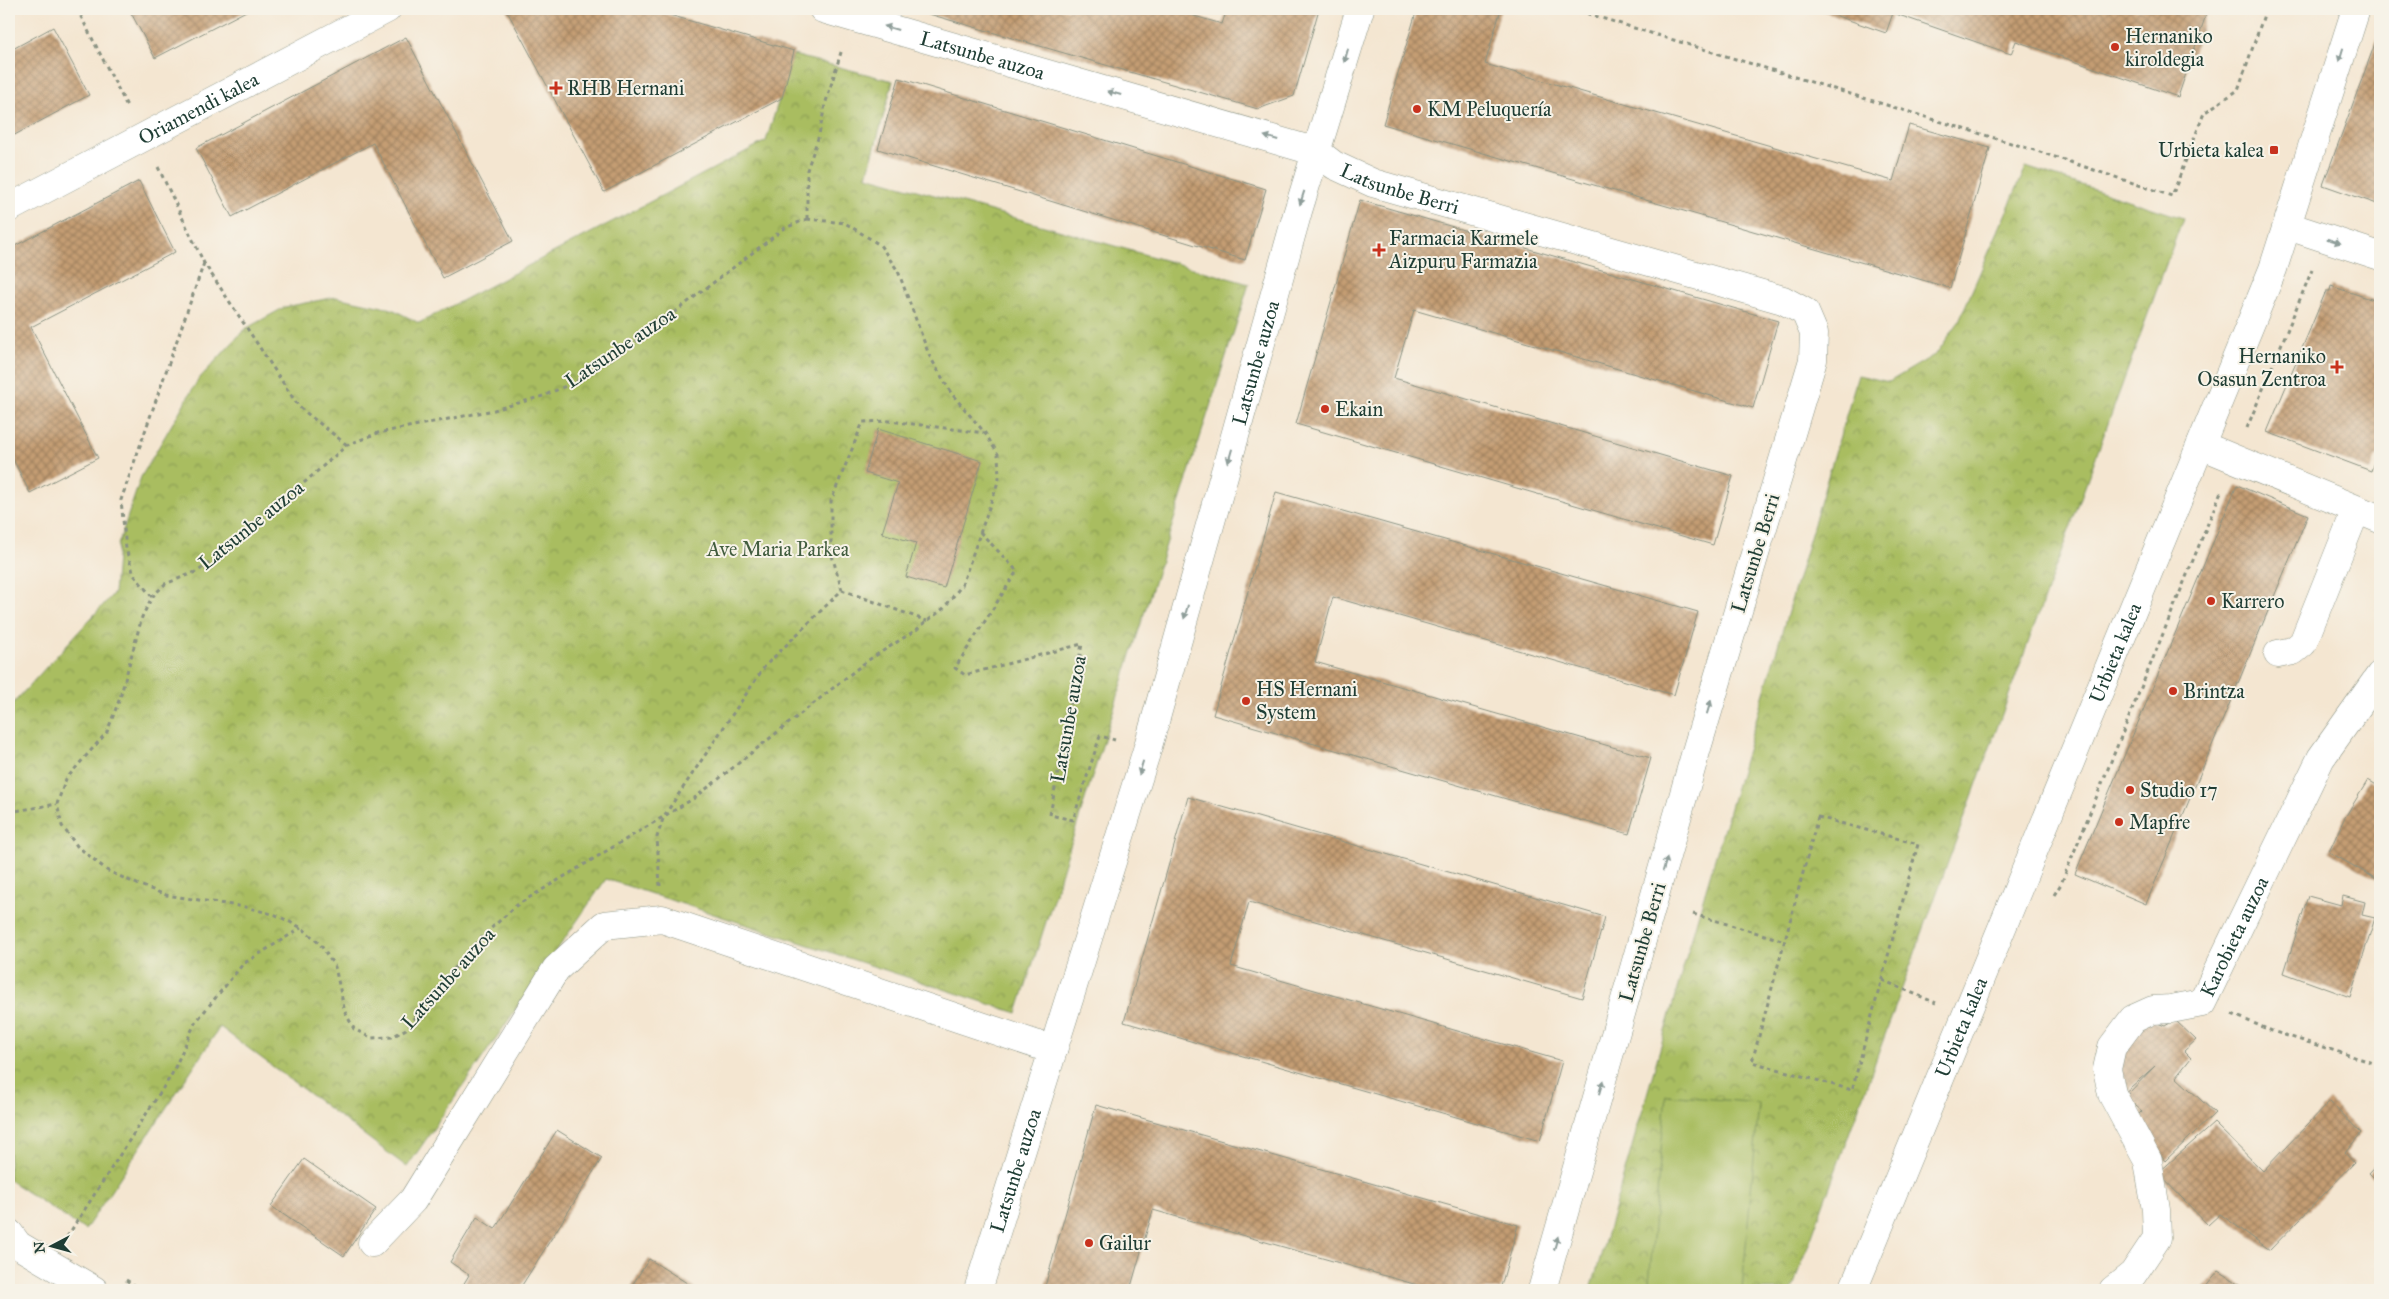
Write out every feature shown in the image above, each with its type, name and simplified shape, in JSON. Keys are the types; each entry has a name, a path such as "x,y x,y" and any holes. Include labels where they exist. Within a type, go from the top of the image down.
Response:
{"street":[{"name":"Oriamendi kalea","path":"9,208 387,9"},
{"name":"Latsunbe auzoa","path":"823,9 1317,152"},
{"name":"Latsunbe auzoa","path":"978,1290 1147,750 1298,211 1360,9"},
{"name":"Urbieta kalea","path":"1853,1290 2273,269 2356,9"},
{"name":"Latsunbe Berri","path":"1317,152 1334,166 1373,183 1783,300 1805,312 1814,333 1813,360 1697,748 1542,1290"},
{"path":"2288,226 2380,256"},
{"path":"2201,446 2368,514 2303,643 2293,651 2278,654"},
{"name":"Karobieta auzoa","path":"2113,1290 2133,1274 2157,1238 2156,1210 2148,1161 2112,1094 2108,1069 2112,1047 2133,1019 2153,1010 2171,1009 2206,995 2322,758 2380,676"},
{"path":"372,1243 413,1200 556,969 604,925 662,919 1053,1050"},
{"path":"9,1233 18,1245 94,1290"}],"path":[{"path":"77,9 144,137 204,263 299,407 347,445"},
{"path":"1572,9 2029,148 2172,196 2204,113 2238,90 2266,9"},
{"path":"807,219 807,170 819,135 825,105 850,16"},
{"name":"Latsunbe auzoa","path":"807,219 845,223 880,245 898,271 929,355 952,393 986,433 998,454 999,479 962,585 944,608 867,661 696,797 517,905 486,933 458,964 406,1029 392,1037 372,1038 354,1029 344,1012 335,967 320,944 302,928 276,915 245,907 166,895 108,871 77,846 62,826 57,804 66,779 107,732 120,698 142,616 152,597 165,584 198,571 229,549 347,445 378,433 494,410 543,396 577,381 625,350 777,234 807,219"},
{"path":"152,597 134,575 126,549 121,500 204,263"},
{"path":"927,621 842,590 831,552 832,502 863,422 889,421 986,433"},
{"name":"Latsunbe auzoa","path":"980,532 1017,571 955,668 965,674 1082,644 1050,815 1073,820 1100,736 1147,750"},
{"name":"Latsunbe auzoa","path":"662,919 657,837 664,816 765,666 842,590"},
{"path":"9,812 57,804"},
{"path":"1818,817 1918,844 1852,1090 1752,1062 1785,941 1818,817"},
{"path":"1693,914 1785,941"},
{"path":"65,1240 172,1074 195,1023 243,964 302,928"},
{"path":"1882,980 1966,1016"},
{"path":"2206,995 2272,1031 2380,1065"}],"green space":[{"name":"Ave Maria Parkea","path":"793,55 893,81 867,176 1249,284 1017,1013 606,879 407,1167 220,1027 85,1230 9,1180 9,708 114,593 118,545 141,477 198,380 245,329 285,307 336,297 392,309 419,323 766,141"},
{"path":"2026,167 2183,218 1792,1290 1591,1290 1698,916 1858,375 1889,382 1936,354 1958,323"},
{"path":"1666,1095 1759,1103 1742,1290 1649,1282"}],"building":[{"path":"129,9 250,9 155,58"},
{"path":"506,9 649,9 794,51 782,98 604,192"},
{"path":"923,9 1170,9 1222,24 1227,9 1319,9 1294,96 1258,109 922,12"},
{"path":"1417,9 1501,9 1485,64 1893,181 1909,125 1990,148 1950,288 1383,124"},
{"name":"Hernaniko kiroldegia","path":"1817,9 2208,9 2178,97 2016,41 2011,54 1893,13 1886,33"},
{"path":"53,27 89,95 9,138 9,51"},
{"path":"2380,30 2380,205 2323,185"},
{"path":"406,37 513,241 443,278 373,143 232,217 196,148"},
{"path":"899,78 1266,189 1245,260 878,149"},
{"path":"139,181 175,252 31,327 98,458 30,493 9,451 9,249"},
{"path":"1360,200 1778,321 1753,408 1414,310 1394,378 1733,476 1713,545 1296,424"},
{"name":"Hernaniko Osasun Zentroa","path":"2331,286 2380,302 2380,457 2376,456 2371,471 2267,432 2326,291 2330,291"},
{"path":"878,429 982,461 944,588 906,577 916,543 882,533 898,483 865,473"},
{"path":"2237,485 2308,515 2146,904 2075,874"},
{"path":"1276,492 1698,612 1674,695 1333,597 1315,662 1651,758 1629,834 1213,715"},
{"path":"2368,780 2380,787 2380,881 2329,852 2344,819"},
{"path":"1188,797 1605,917 1582,998 1249,902 1231,966 1562,1061 1540,1141 1124,1022"},
{"path":"2308,896 2341,905 2343,896 2365,902 2362,915 2375,918 2350,997 2284,973"},
{"path":"2147,1019 2165,1026 2175,1020 2196,1040 2184,1051 2191,1058 2176,1077 2215,1113 2165,1161 2134,1119 2142,1111 2125,1097 2155,1066 2123,1094 2117,1060"},
{"path":"2330,1101 2361,1133 2345,1153 2354,1163 2270,1250 2220,1214 2208,1225 2158,1173 2214,1123 2263,1171"},
{"path":"1096,1105 1518,1225 1500,1290 1435,1290 1153,1210 1130,1290 1044,1290"},
{"path":"557,1130 602,1158 519,1290 460,1290 469,1275 450,1262 477,1217 495,1229"},
{"path":"304,1159 376,1209 344,1256 271,1206"},
{"path":"2380,1161 2380,1184 2369,1173"},
{"path":"649,1259 698,1290 629,1290"},
{"path":"2219,1271 2249,1290 2203,1290"}],"place":[{"name":"Hernaniko kiroldegia","path":"2115,47"},
{"name":"RHB Hernani","path":"556,88"},
{"name":"KM Peluquería","path":"1417,109"},
{"name":"Urbieta kalea","path":"2274,150"},
{"name":"Farmacia Karmele Aizpuru Farmazia","path":"1379,250"},
{"name":"Hernaniko Osasun Zentroa","path":"2337,367"},
{"name":"Ekain","path":"1325,409"},
{"name":"Karrero","path":"2211,601"},
{"name":"Brintza","path":"2173,691"},
{"name":"HS Hernani System","path":"1246,701"},
{"name":"Studio 17","path":"2130,790"},
{"name":"Mapfre","path":"2119,822"},
{"name":"Gailur","path":"1089,1243"}]}
